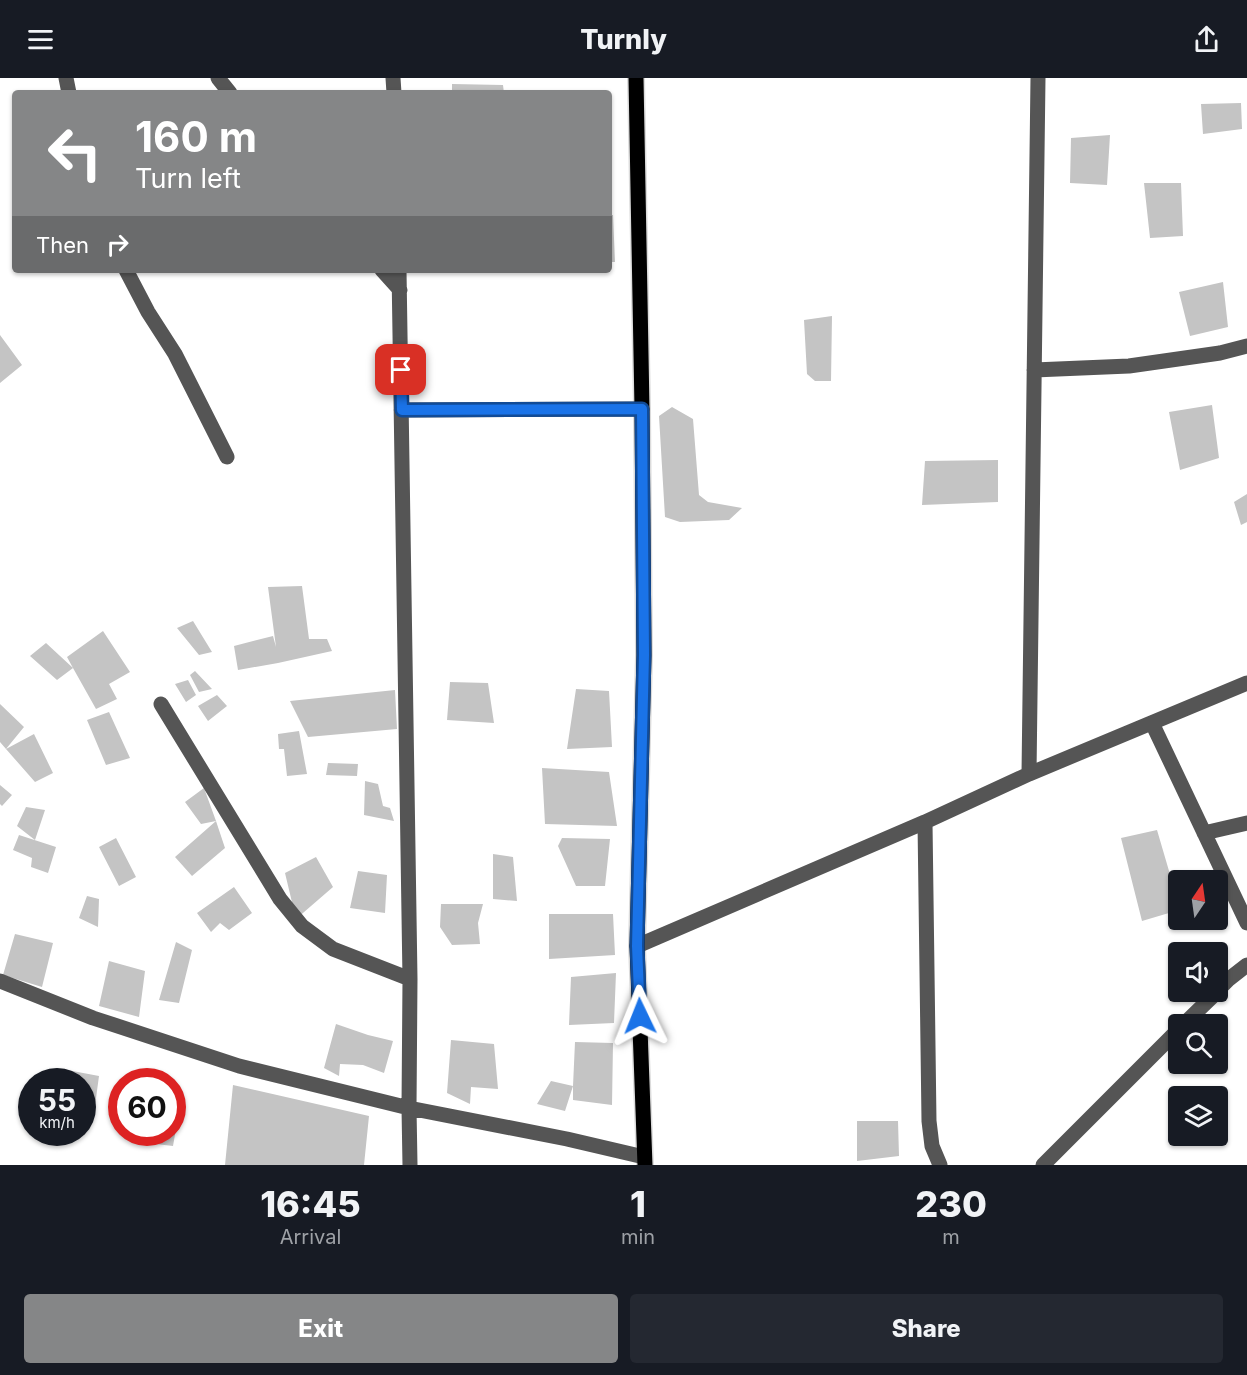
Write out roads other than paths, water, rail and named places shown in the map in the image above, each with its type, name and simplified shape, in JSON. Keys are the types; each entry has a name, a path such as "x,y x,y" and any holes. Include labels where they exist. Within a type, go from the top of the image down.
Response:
{"main road":[{"path":"636,78 644,655 637,946 644,1161"}],"street":[{"path":"218,78 228,90"},
{"path":"1029,774 1038,78"},
{"path":"128,273 148,312 175,354 227,456"},
{"path":"385,273 400,290"},
{"path":"399,273 410,978 410,1165"},
{"path":"1034,370 1129,366 1220,353 1247,346"},
{"path":"402,410 642,409"},
{"path":"637,946 925,822 1029,774 1247,684"},
{"path":"161,704 280,899 302,926 333,950 410,978"},
{"path":"1152,723 1247,923"},
{"path":"925,822 929,1121 932,1146 940,1165"},
{"path":"1204,833 1247,823"},
{"path":"1228,980 1247,965"},
{"path":"0,981 93,1018 239,1066 409,1108 567,1139 644,1161"},
{"path":"1194,1014 1206,1002"},
{"path":"1043,1165 1168,1040"}]}
